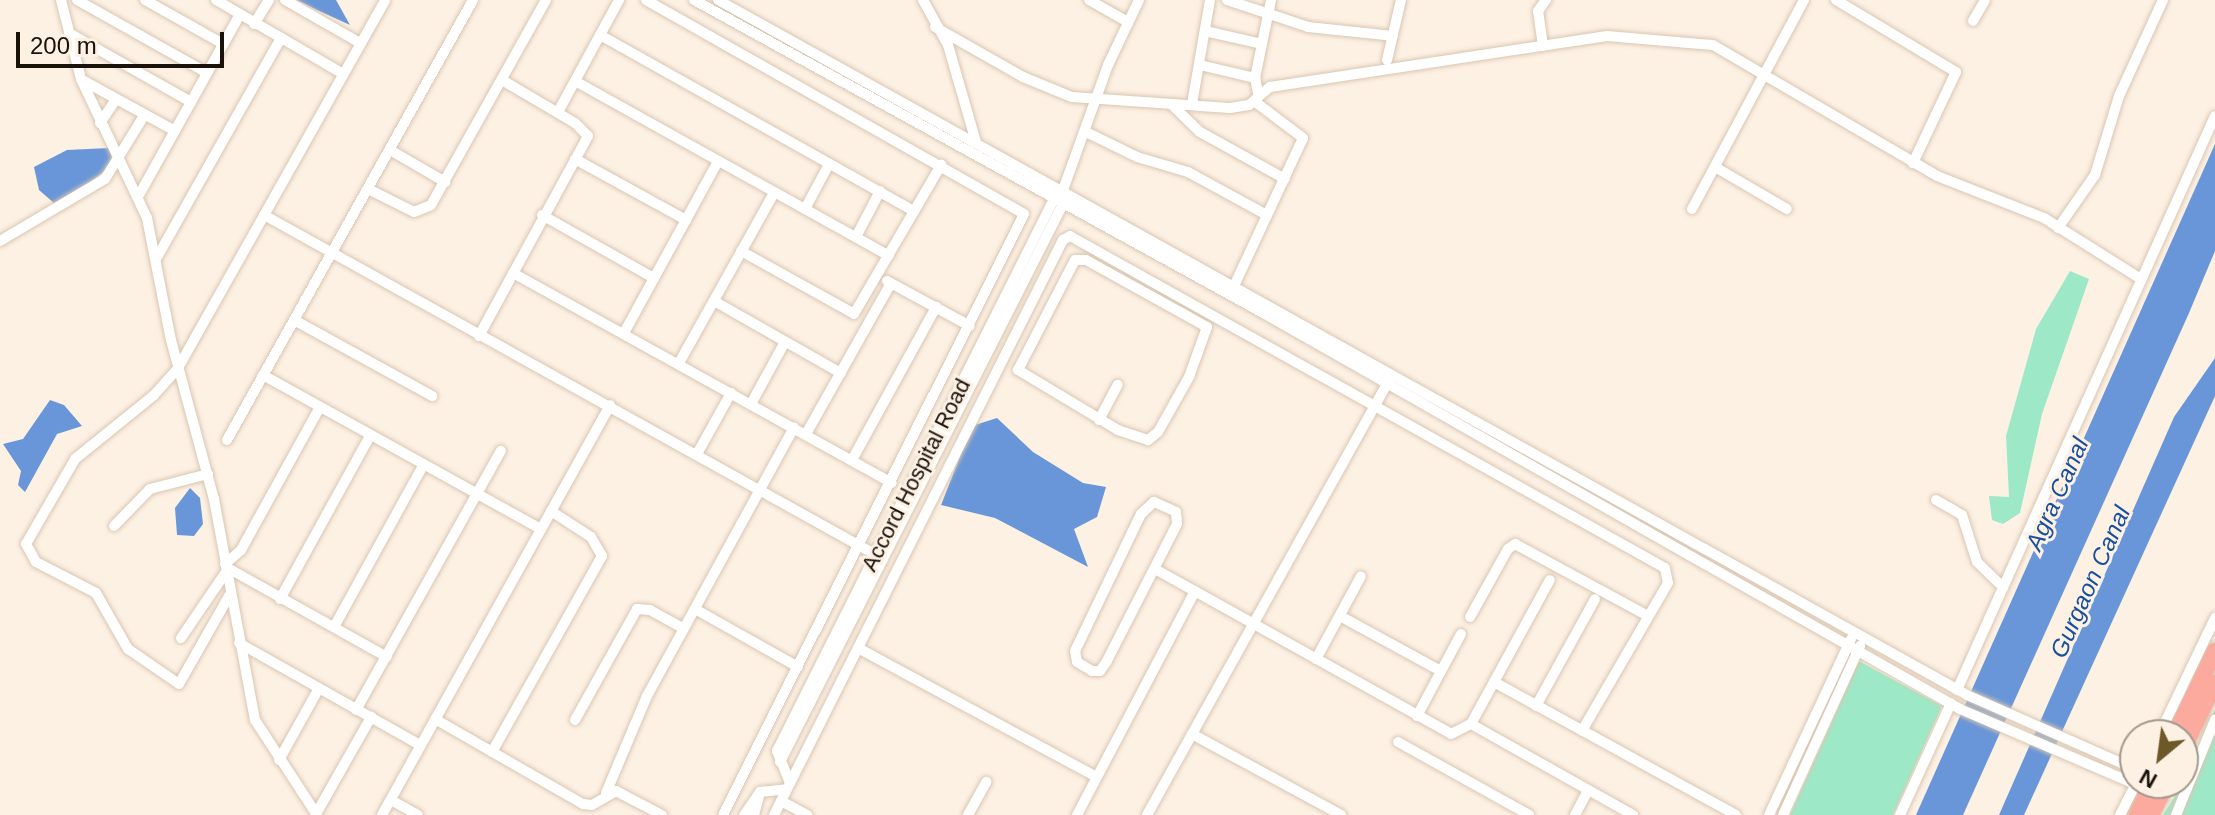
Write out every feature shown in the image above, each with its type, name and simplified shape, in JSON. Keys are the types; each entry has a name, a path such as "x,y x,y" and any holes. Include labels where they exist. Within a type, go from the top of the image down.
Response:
{"highway":[{"path":"2183,719 2215,651"},
{"path":"2198,719 2215,683"}],"street":[{"path":"61,0 81,79 100,123 139,195 156,259 178,368 208,474 255,720 316,814 371,717"},
{"path":"77,0 207,73"},
{"path":"145,0 223,44"},
{"path":"216,0 343,74"},
{"path":"254,24 269,0"},
{"path":"285,0 360,43"},
{"path":"229,596 179,684 128,649 96,593 36,562 26,549 75,459 154,395 178,368 385,0"},
{"path":"227,440 473,0"},
{"path":"368,189 420,212 431,205 546,0"},
{"path":"558,112 619,0"},
{"path":"646,0 1024,214 861,547 723,815"},
{"path":"694,0 1058,202 1390,378 1962,693 2119,762"},
{"path":"718,0 1234,286 1956,706 2119,774"},
{"path":"923,0 952,55 976,142"},
{"path":"1089,0 1128,22"},
{"path":"789,786 780,762 1058,202 1139,0"},
{"path":"1192,104 1210,0"},
{"path":"1227,0 1266,16 1328,31 1393,36"},
{"path":"1234,286 1285,179 1302,135 1256,97 1255,78 1271,0"},
{"path":"1387,60 1401,0"},
{"path":"1543,46 1538,11 1546,0"},
{"path":"1692,209 1804,0"},
{"path":"1836,0 1956,72 1913,163"},
{"path":"1973,21 1985,0"},
{"path":"2058,228 2095,175 2119,96 2163,0"},
{"path":"139,195 240,14"},
{"path":"935,27 1047,89 1098,101 1241,108 1256,97 1607,36 1673,38 1713,45 1913,163 2058,228 2141,279"},
{"path":"1205,31 1262,44"},
{"path":"69,33 191,102"},
{"path":"600,35 914,211"},
{"path":"156,259 281,38"},
{"path":"1200,65 1255,78"},
{"path":"81,79 175,131"},
{"path":"479,336 587,133 558,112 502,80"},
{"path":"575,81 889,256"},
{"path":"100,123 116,99"},
{"path":"1171,104 1200,132 1285,179"},
{"path":"0,241 79,198 119,161 145,114"},
{"path":"1962,693 2003,587 2215,116"},
{"path":"1086,132 1137,157 1188,172 1267,215"},
{"path":"390,150 445,182"},
{"path":"575,159 686,220"},
{"path":"624,333 718,161"},
{"path":"805,209 829,164"},
{"path":"741,251 854,314 941,165"},
{"path":"1715,167 1787,209"},
{"path":"856,237 880,191"},
{"path":"679,363 774,193"},
{"name":"Accord Hospital Road","path":"780,762 777,751 1058,202"},
{"path":"264,215 876,555"},
{"path":"542,215 654,278"},
{"path":"774,815 1063,240 1077,238 1665,568 1670,578 1582,731"},
{"path":"1075,260 1086,260 1148,296 1207,327 1207,337 1155,436 1134,437 1021,374 1019,362 1075,260"},
{"path":"513,273 892,483"},
{"path":"878,277 970,326"},
{"path":"806,434 891,283"},
{"path":"1148,296 1155,283"},
{"path":"714,301 841,373"},
{"path":"852,460 936,307"},
{"path":"294,320 432,396"},
{"path":"751,404 785,342"},
{"path":"263,375 541,529"},
{"path":"1147,815 1390,378"},
{"path":"1099,420 1118,385"},
{"path":"697,454 731,393"},
{"path":"382,815 610,405"},
{"path":"181,638 241,550 320,407"},
{"path":"435,719 583,804 592,805 606,793 639,711 794,428"},
{"path":"280,599 370,436"},
{"path":"356,710 501,451"},
{"path":"334,627 424,464"},
{"path":"114,526 150,489 208,474"},
{"path":"1936,500 1962,515 1977,562 2003,587"},
{"path":"1154,502 1179,517 1155,569 1100,671 1077,662 1075,651 1145,506 1154,502"},
{"path":"492,752 602,556 591,537 551,511"},
{"path":"1470,617 1508,549 1515,544 1648,616"},
{"path":"226,568 387,657"},
{"path":"1155,569 1451,734 1471,724 1550,580"},
{"path":"1316,659 1361,576"},
{"path":"1077,815 1195,591"},
{"path":"1536,706 1595,599"},
{"path":"575,720 637,609 650,610 683,628"},
{"path":"695,609 798,667"},
{"path":"1340,616 1441,671"},
{"path":"2167,719 2215,618"},
{"path":"1417,716 1461,634"},
{"path":"1769,815 1859,635"},
{"path":"239,643 420,745"},
{"path":"1783,815 1853,647"},
{"path":"858,648 1095,776"},
{"path":"1494,682 1736,815"},
{"path":"279,760 319,688"},
{"path":"1900,815 1956,706"},
{"path":"2176,815 2215,720"},
{"path":"1471,724 1633,815"},
{"path":"1192,734 1341,815"},
{"path":"1398,742 1529,815"},
{"path":"968,815 986,782"},
{"path":"744,815 760,792 789,786"},
{"path":"1575,815 1588,791"},
{"path":"606,793 623,792 662,815"},
{"path":"754,815 760,792"},
{"path":"391,800 418,815"},
{"path":"781,801 807,815"}],"green space":[{"path":"2070,271 2089,279 2042,414 2020,513 2003,524 1992,520 1989,496 2009,497 2006,436 2036,329"},
{"path":"1859,661 1942,706 1893,815 1790,815"},
{"path":"2215,709 2215,815 2163,815 2173,799 2199,799 2199,746"}],"water":[{"path":"297,0 336,0 350,25 317,10"},
{"path":"2215,144 2215,251 2189,313 1963,815 1916,815"},
{"path":"109,148 114,163 88,184 54,203 39,190 34,167 67,150"},
{"path":"2215,358 2215,396 2024,815 1999,815 2174,417"},
{"path":"50,400 64,405 82,426 57,434 25,492 18,485 21,471 3,444 23,439"},
{"path":"997,418 1033,452 1083,483 1106,487 1097,517 1074,529 1088,567 995,518 941,505 972,426"},
{"path":"190,488 200,498 203,524 194,536 177,535 175,508"}],"water label":[{"name":"Agra Canal","path":"2057,494"},
{"name":"Gurgaon Canal","path":"2090,582"}]}
